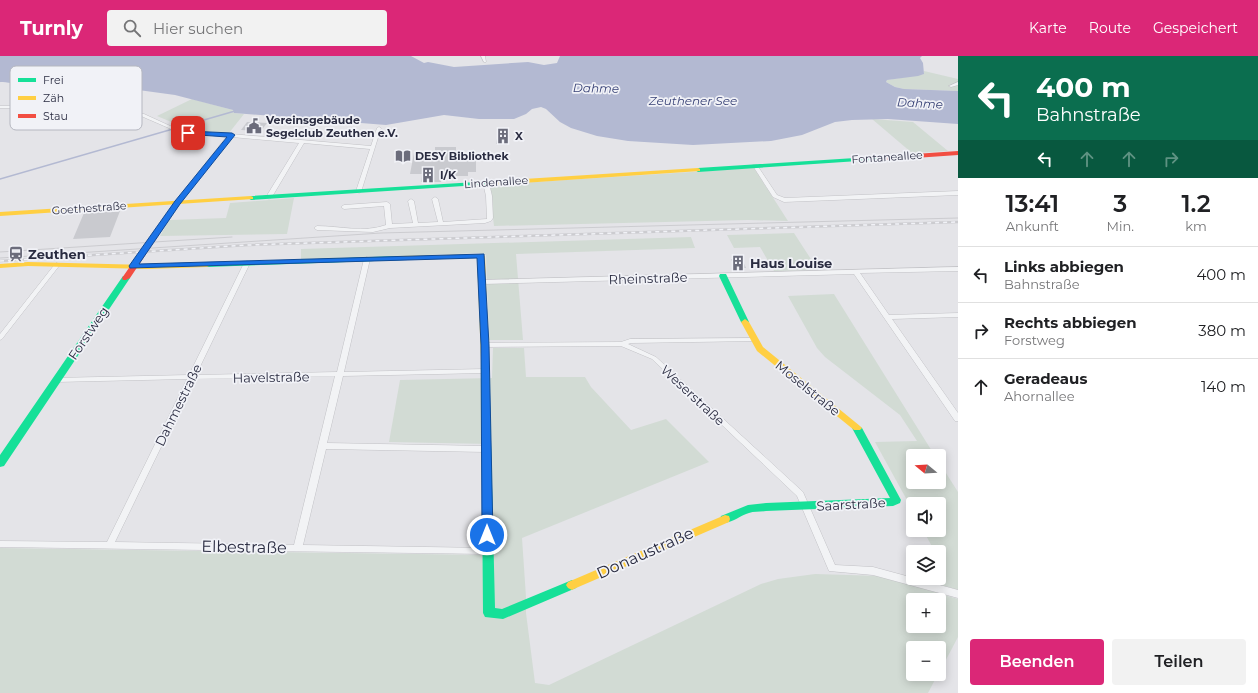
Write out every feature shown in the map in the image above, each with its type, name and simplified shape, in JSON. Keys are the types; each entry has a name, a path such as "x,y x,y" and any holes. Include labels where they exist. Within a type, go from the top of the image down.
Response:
{"street":[{"path":"483,56 485,61"},
{"path":"951,86 958,83"},
{"path":"142,115 178,131 372,148"},
{"path":"359,191 379,128"},
{"path":"177,203 232,135"},
{"path":"269,197 302,142"},
{"name":"Fontaneallee","path":"815,162 958,153"},
{"name":"Lindenallee","path":"177,203 815,162"},
{"path":"755,166 775,196 784,200 958,194"},
{"path":"316,228 348,230 381,229 389,226 416,226 489,220 490,206 486,183"},
{"path":"435,199 441,224"},
{"path":"411,201 416,226"},
{"name":"Goethestraße","path":"0,214 177,203"},
{"name":"Forstweg","path":"0,463 177,203"},
{"path":"344,206 387,204 389,226"},
{"path":"0,266 28,264 133,266 481,256 485,345 487,551"},
{"path":"298,548 367,259"},
{"name":"Dahmestraße","path":"109,546 247,263"},
{"path":"0,338 57,265"},
{"name":"Rheinstraße","path":"483,282 958,268"},
{"path":"856,272 958,419"},
{"name":"Moselstraße","path":"723,276 754,340 764,352 855,426 896,500"},
{"path":"888,317 958,315"},
{"path":"622,344 626,342 754,340"},
{"name":"Weserstraße","path":"485,345 622,344 654,358 800,494 832,568 873,571 958,594"},
{"name":"Havelstraße","path":"56,380 485,371"},
{"path":"322,446 486,449"},
{"name":"Saarstraße","path":"805,506 893,502 896,500"},
{"name":"Donaustraße","path":"487,551 489,614 503,614 748,510 805,506"},
{"name":"Elbestraße","path":"0,544 487,551"}],"shaded area":[{"path":"924,71 958,79 958,91 904,89 895,87 886,82 887,80 924,74"},
{"path":"192,99 233,110 234,113 244,114 229,133 193,131 157,116"},
{"path":"872,119 913,122 948,151 912,153"},
{"path":"754,168 788,221 748,220 494,226 489,185"},
{"path":"294,198 287,234 160,236 169,220 226,218 230,203"},
{"path":"794,233 818,270 774,271 760,247 734,248 727,235"},
{"path":"691,237 695,248 516,254 523,340 489,340 486,255 479,253 301,260 301,249"},
{"path":"834,294 931,449 906,449 906,489 946,489 946,473 958,492 958,590 941,585 946,585 946,545 931,545 927,537 946,537 946,497 906,497 906,498 875,442 917,441 900,415 825,357 817,348 788,296"},
{"path":"493,348 524,348 526,377 585,377 591,387 631,430 666,419 709,462 522,538 526,613 535,683 549,685 761,584 778,579 815,574 881,576 906,583 906,585 911,585 938,593 906,593 906,633 946,633 946,595 958,599 958,637 946,660 946,641 906,641 906,681 934,681 928,693 0,693 0,548 489,555 490,444 389,442 400,380 492,378"}],"water":[{"name":"Zeuthener See","path":"0,56 411,56 424,63 428,62 454,67 528,62 544,65 557,63 560,56 922,56 920,58 923,63 924,74 887,80 886,82 895,87 904,89 958,91 958,124 888,119 852,120 835,122 802,135 771,141 693,145 628,141 597,136 571,128 560,122 546,109 541,107 532,109 526,114 514,119 479,119 444,115 386,125 234,113 233,110 175,95 142,90 142,66 10,66 10,83 0,82"}],"building":[{"name":"Vereinsgebäude Segelclub Zeuthen e.V.","path":"247,122 267,123 261,131 241,130"},
{"path":"498,133 508,134 507,145 496,144"},
{"path":"435,147 456,147 456,157 476,160 476,172 468,172 468,176 441,176 441,182 421,182 422,174 410,174 414,153 435,153"},
{"path":"120,211 110,237 73,239 84,213"},
{"name":"Haus Louise","path":"731,259 742,259 746,268 735,268"}],"waterway":[{"path":"0,179 235,111"}],"tram line":[{"path":"0,258 381,233 958,218"},
{"path":"0,252 232,237"}],"railway":[{"path":"0,261 248,245 958,222"}],"traffic: fast":[{"path":"698,170 886,158"},
{"path":"251,198 492,183"},
{"path":"207,265 400,258"},
{"path":"723,276 745,322"},
{"path":"0,463 126,278"},
{"path":"485,360 489,613 503,614 572,585"},
{"path":"725,519 748,509 893,502 896,500 857,428"}],"traffic: slow":[{"path":"492,183 698,170"},
{"path":"0,214 251,198"},
{"path":"400,258 481,256 485,360"},
{"path":"0,266 28,264 147,267 207,265"},
{"path":"745,322 760,349 857,428"},
{"path":"572,585 725,519"}],"traffic: jam":[{"path":"886,158 958,153"},
{"path":"126,278 177,203"}],"place":[{"name":"Vereinsgebäude Segelclub Zeuthen e.V.","path":"254,126"},
{"name":"X","path":"503,136"},
{"name":"DESY Bibliothek","path":"403,156"},
{"name":"I/K","path":"428,175"},
{"name":"Zeuthen","path":"16,254"},
{"name":"Haus Louise","path":"738,263"}],"route":[{"path":"188,133 232,135 177,203 133,266 147,267 481,256 485,345 487,535"}],"water label":[{"name":"Dahme","path":"596,88"},
{"name":"Dahme","path":"920,103"}]}
